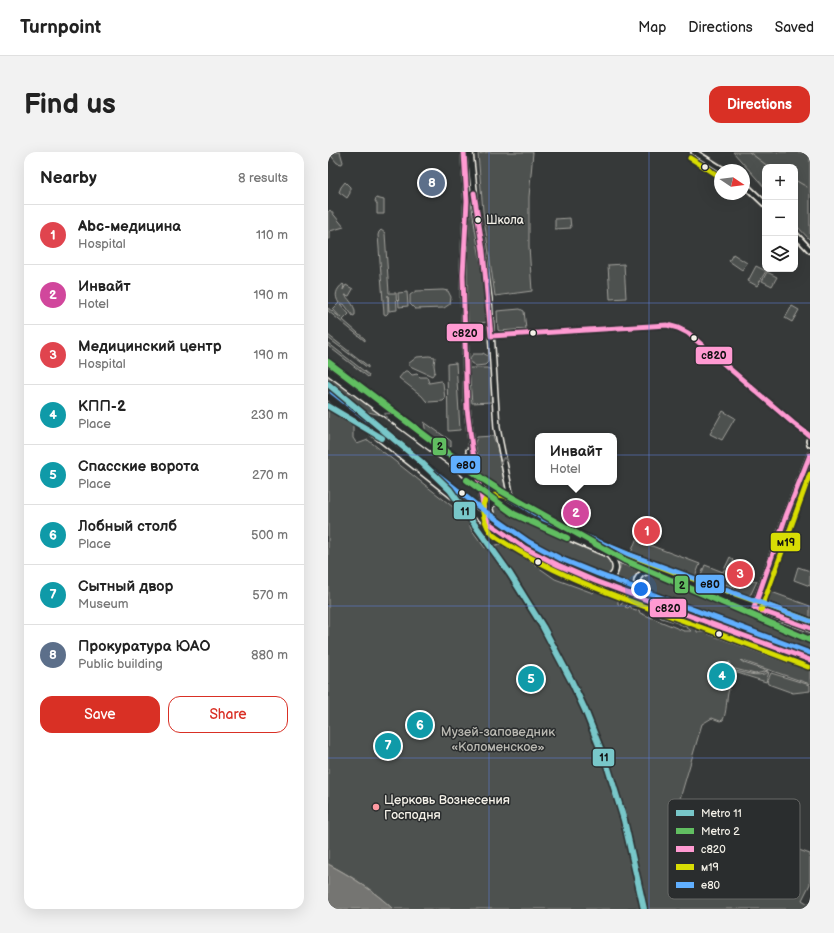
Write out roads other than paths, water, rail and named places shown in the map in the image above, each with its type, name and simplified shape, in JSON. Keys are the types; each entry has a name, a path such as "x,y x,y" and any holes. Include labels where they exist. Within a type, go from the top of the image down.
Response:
{"main road":[{"path":"464,152 467,201 463,275 467,408 484,513 489,523"},
{"path":"470,152 476,209 483,251 491,336 497,428 512,498 518,507 528,517"},
{"path":"328,371 456,466 486,492 528,517 561,534 607,553 810,628"},
{"path":"328,398 497,530 525,548 554,563 595,581 810,660"},
{"path":"456,466 464,470 469,469 471,465 469,444 471,440"},
{"path":"497,530 489,507 492,503 496,502 506,504"},
{"path":"595,581 607,580 615,572 614,562 607,553"}],"street":[{"path":"694,152 714,164"},
{"path":"466,182 473,182"},
{"path":"750,190 762,201"},
{"path":"797,236 810,250"},
{"path":"491,336 667,325 678,328 688,333 806,434 810,442"},
{"path":"754,608 810,455"},
{"path":"650,602 638,593 636,583 639,577 644,573 658,573"}],"waterway":[{"path":"749,152 765,164"},
{"path":"798,182 807,187"}],"metro line":[{"name":"2","path":"328,362 484,480 501,491 624,560 810,640"},
{"name":"11","path":"328,384 420,461 450,490 510,574 543,627 585,710 608,768 624,820 644,909"},
{"name":"11","path":"328,406 382,438"},
{"name":"2","path":"467,480 514,514 567,538"}],"place":[{"name":"Прокуратура ЮАО","path":"432,183"},
{"name":"Школа","path":"478,220"},
{"name":"Инвайт","path":"576,513"},
{"name":"Abc-медицина","path":"647,531"},
{"name":"Медицинский центр","path":"740,574"},
{"name":"КПП-2","path":"722,676"},
{"name":"Спасские ворота","path":"531,679"},
{"name":"Лобный столб","path":"420,725"},
{"name":"Сытный двор","path":"388,746"},
{"name":"Церковь Вознесения Господня","path":"376,807"}],"park label":[{"name":"Музей-заповедник «Коломенское»","path":"498,740"}]}
